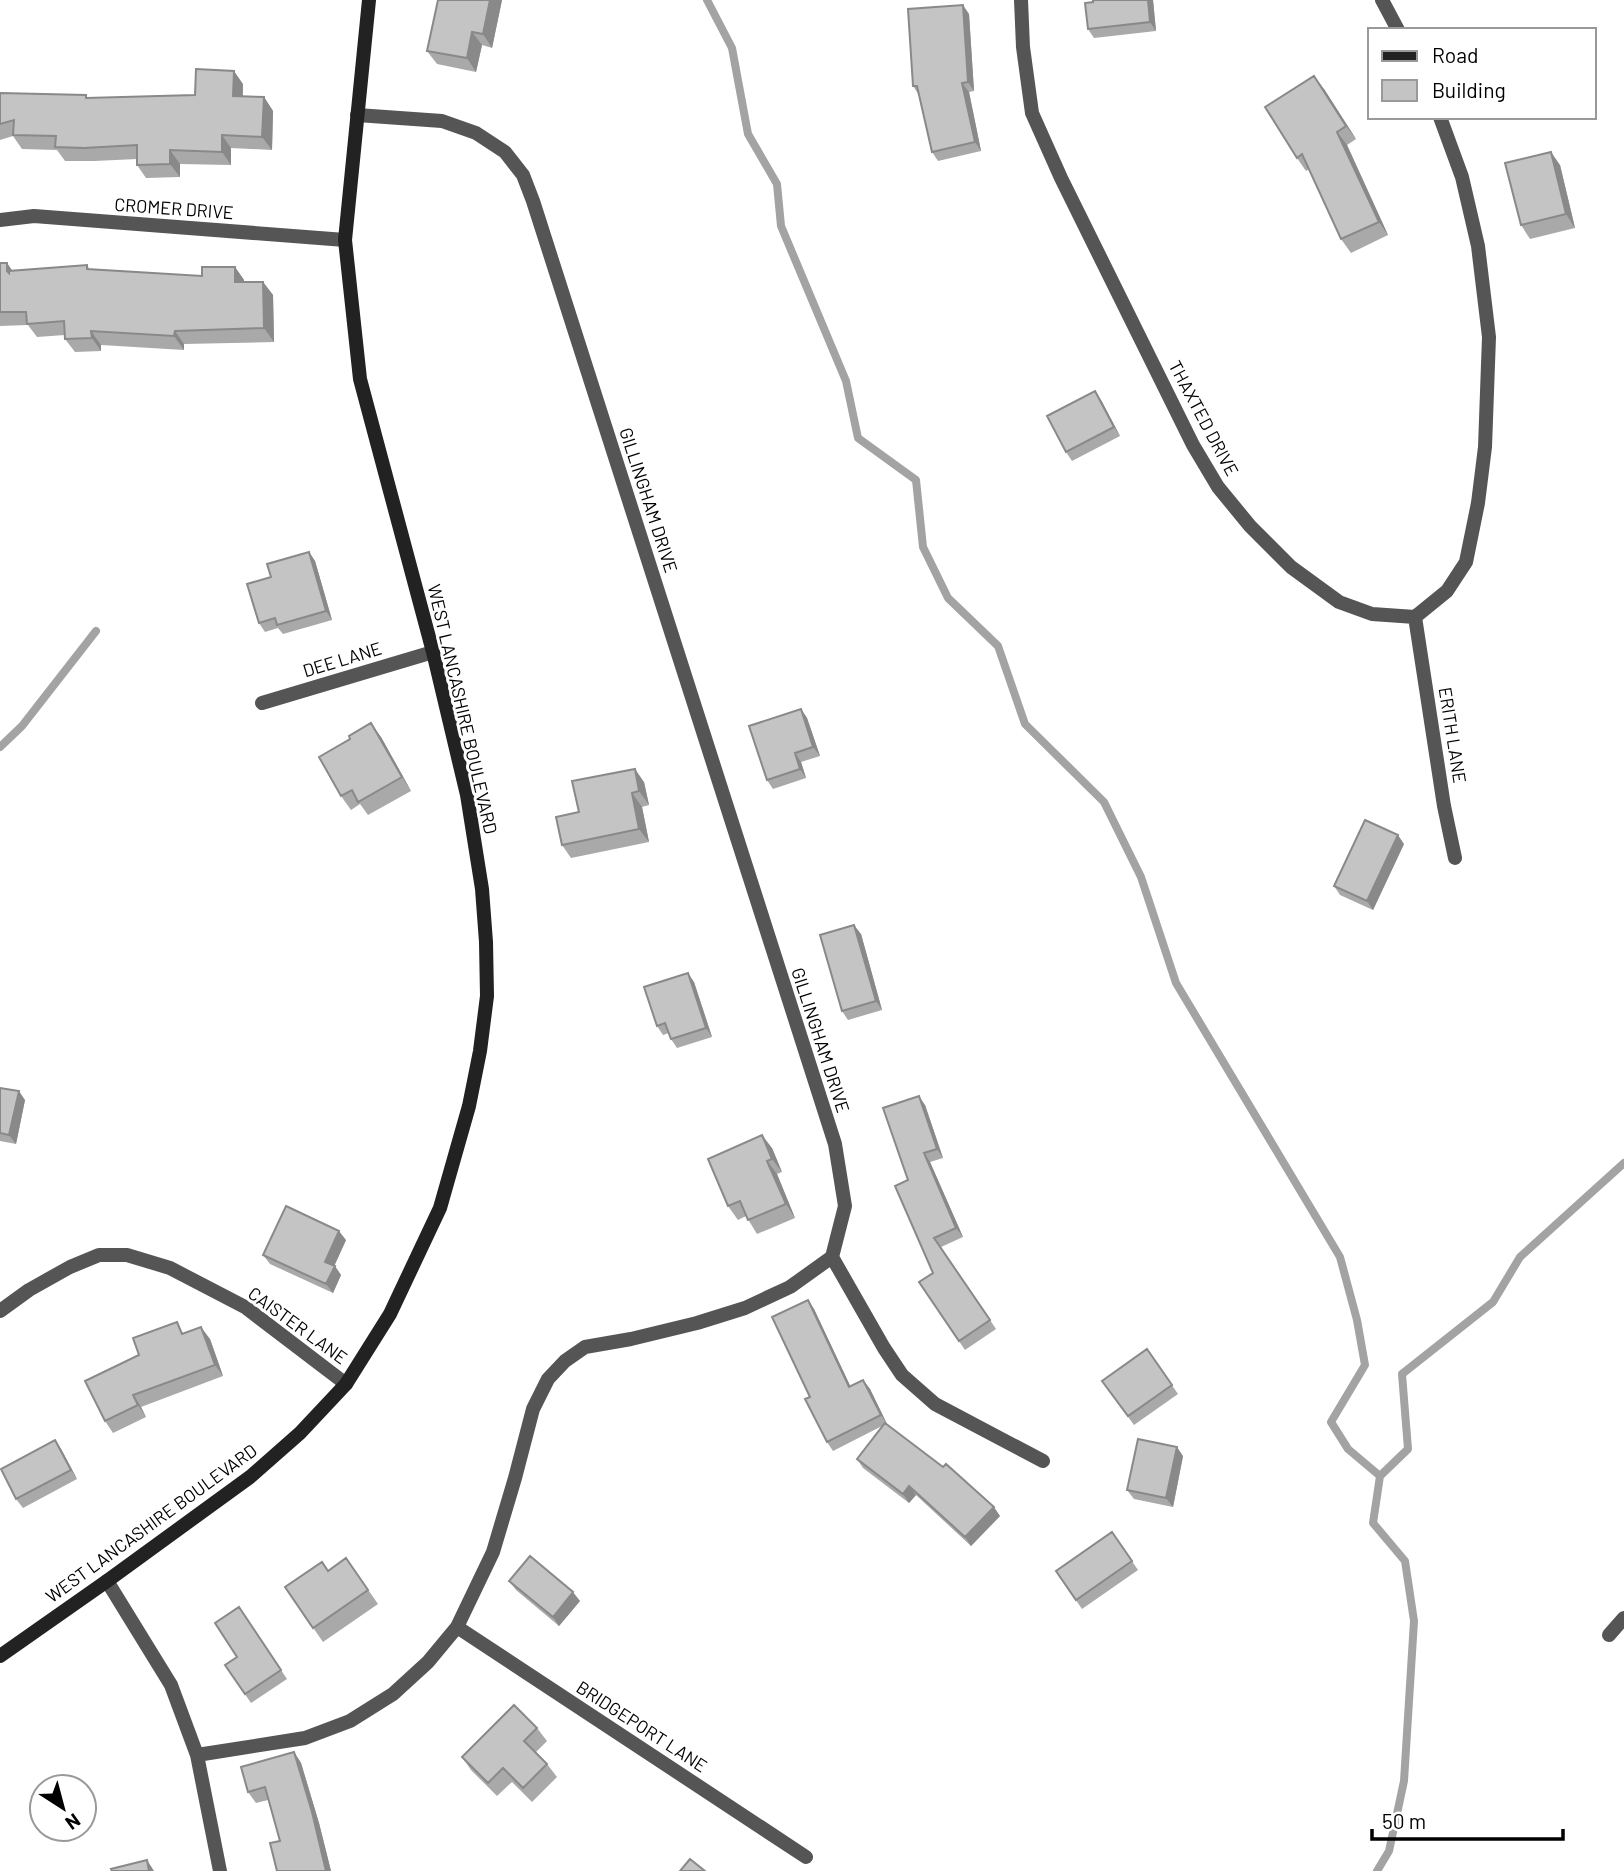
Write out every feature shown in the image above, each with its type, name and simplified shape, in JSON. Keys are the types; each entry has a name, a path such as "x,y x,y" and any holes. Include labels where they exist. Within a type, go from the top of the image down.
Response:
{"main road":[{"name":"WEST LANCASHIRE BOULEVARD","path":"0,1656 250,1478 300,1433 346,1384 390,1314 440,1208 469,1106 487,996 482,889 467,795 433,652 360,379 345,240 369,0"}],"street":[{"name":"THAXTED DRIVE","path":"1021,0 1023,47 1032,113 1061,178 1193,445 1218,487 1250,526 1291,567 1339,602 1372,614 1415,617"},
{"path":"1382,0 1397,28"},
{"name":"GILLINGHAM DRIVE","path":"357,115 442,121 454,125 476,134 505,152 523,175 835,1144 845,1206 832,1256"},
{"path":"1415,617 1447,591 1466,562 1478,503 1485,447 1489,337 1478,246 1462,177 1441,119"},
{"name":"CROMER DRIVE","path":"0,220 34,216 345,240"},
{"name":"ERITH LANE","path":"1415,617 1444,806 1455,858"},
{"name":"DEE LANE","path":"262,703 433,652"},
{"name":"CAISTER LANE","path":"0,1311 29,1290 70,1267 99,1255 127,1255 170,1268 245,1307 346,1384"},
{"path":"197,1755 305,1738 350,1721 394,1694 428,1662 457,1627 493,1552 533,1409 548,1379 565,1361 585,1347 697,1323 745,1308 790,1287 832,1256 902,1376 935,1404 1043,1461"},
{"path":"107,1581 171,1685 197,1755 220,1871"},
{"path":"1609,1634 1624,1618"},
{"name":"BRIDGEPORT LANE","path":"457,1627 806,1857"}],"building":[{"path":"438,0 490,0 483,34 472,32 467,58 427,51"},
{"path":"1093,0 1148,0 1150,22 1088,29 1085,3"},
{"path":"963,5 968,82 962,83 975,142 932,152 917,86 913,86 908,9"},
{"path":"196,69 234,71 233,96 264,97 262,137 222,135 222,152 170,150 170,164 137,165 137,145 55,147 56,136 13,135 14,120 0,124 0,93 86,95 86,98 195,95"},
{"path":"1314,76 1346,126 1337,132 1379,222 1341,239 1302,154 1297,158 1265,107"},
{"path":"1551,152 1566,214 1521,225 1505,163"},
{"path":"0,263 7,263 9,273 87,265 87,269 202,276 202,267 235,267 235,282 263,282 264,328 175,331 174,336 91,331 92,338 65,339 64,321 27,324 26,312 0,312"},
{"path":"1095,391 1114,427 1066,452 1047,416"},
{"path":"309,552 326,611 277,625 275,618 259,623 247,584 271,577 267,564"},
{"path":"801,709 813,747 795,753 800,769 767,780 749,726"},
{"path":"371,723 402,777 358,802 352,790 341,796 319,757"},
{"path":"635,769 639,791 632,793 639,829 562,845 556,817 579,812 572,781"},
{"path":"1365,820 1398,835 1367,901 1334,886"},
{"path":"854,925 876,1001 842,1011 820,935"},
{"path":"688,973 706,1028 671,1039 665,1023 657,1026 644,987"},
{"path":"0,1088 19,1091 9,1135 0,1133"},
{"path":"919,1096 937,1149 924,1153 956,1228 934,1238 990,1320 959,1341 919,1282 933,1273 895,1186 908,1180 883,1108"},
{"path":"762,1135 772,1159 767,1161 786,1204 748,1220 740,1201 728,1206 708,1159"},
{"path":"286,1206 339,1231 325,1262 335,1266 326,1284 263,1255"},
{"path":"808,1300 849,1387 863,1380 881,1415 827,1442 805,1399 810,1397 772,1317"},
{"path":"177,1322 182,1334 201,1327 215,1365 133,1395 138,1405 105,1421 85,1381 139,1355 133,1338"},
{"path":"1147,1349 1172,1385 1128,1416 1102,1381"},
{"path":"885,1423 943,1467 946,1464 994,1507 965,1537 909,1486 903,1494 857,1459"},
{"path":"1138,1439 1177,1447 1166,1498 1127,1490"},
{"path":"55,1440 71,1470 16,1499 1,1469"},
{"path":"1112,1532 1132,1561 1076,1600 1056,1571"},
{"path":"530,1556 573,1592 553,1617 509,1581"},
{"path":"346,1558 368,1590 313,1628 285,1587 322,1562 328,1571"},
{"path":"239,1607 281,1670 245,1694 225,1665 237,1657 215,1623"},
{"path":"514,1705 537,1728 524,1741 547,1764 523,1788 503,1768 488,1783 462,1757"},
{"path":"294,1752 326,1871 277,1871 270,1843 280,1841 265,1787 248,1792 241,1767"},
{"path":"690,1859 705,1871 680,1871"},
{"path":"147,1860 149,1871 111,1869"}],"waterway":[{"path":"707,0 732,48 748,134 777,184 781,226 846,381 858,438 916,480 923,547 948,598 998,646 1025,724 1104,802 1141,877 1176,983 1340,1257 1357,1320 1365,1365 1331,1422 1348,1449 1380,1476 1373,1523 1405,1561 1414,1621 1404,1781 1389,1851 1377,1871"},
{"path":"0,747 22,726 96,631"},
{"path":"1380,1476 1408,1449 1402,1374 1493,1302 1520,1257 1624,1163"}]}
